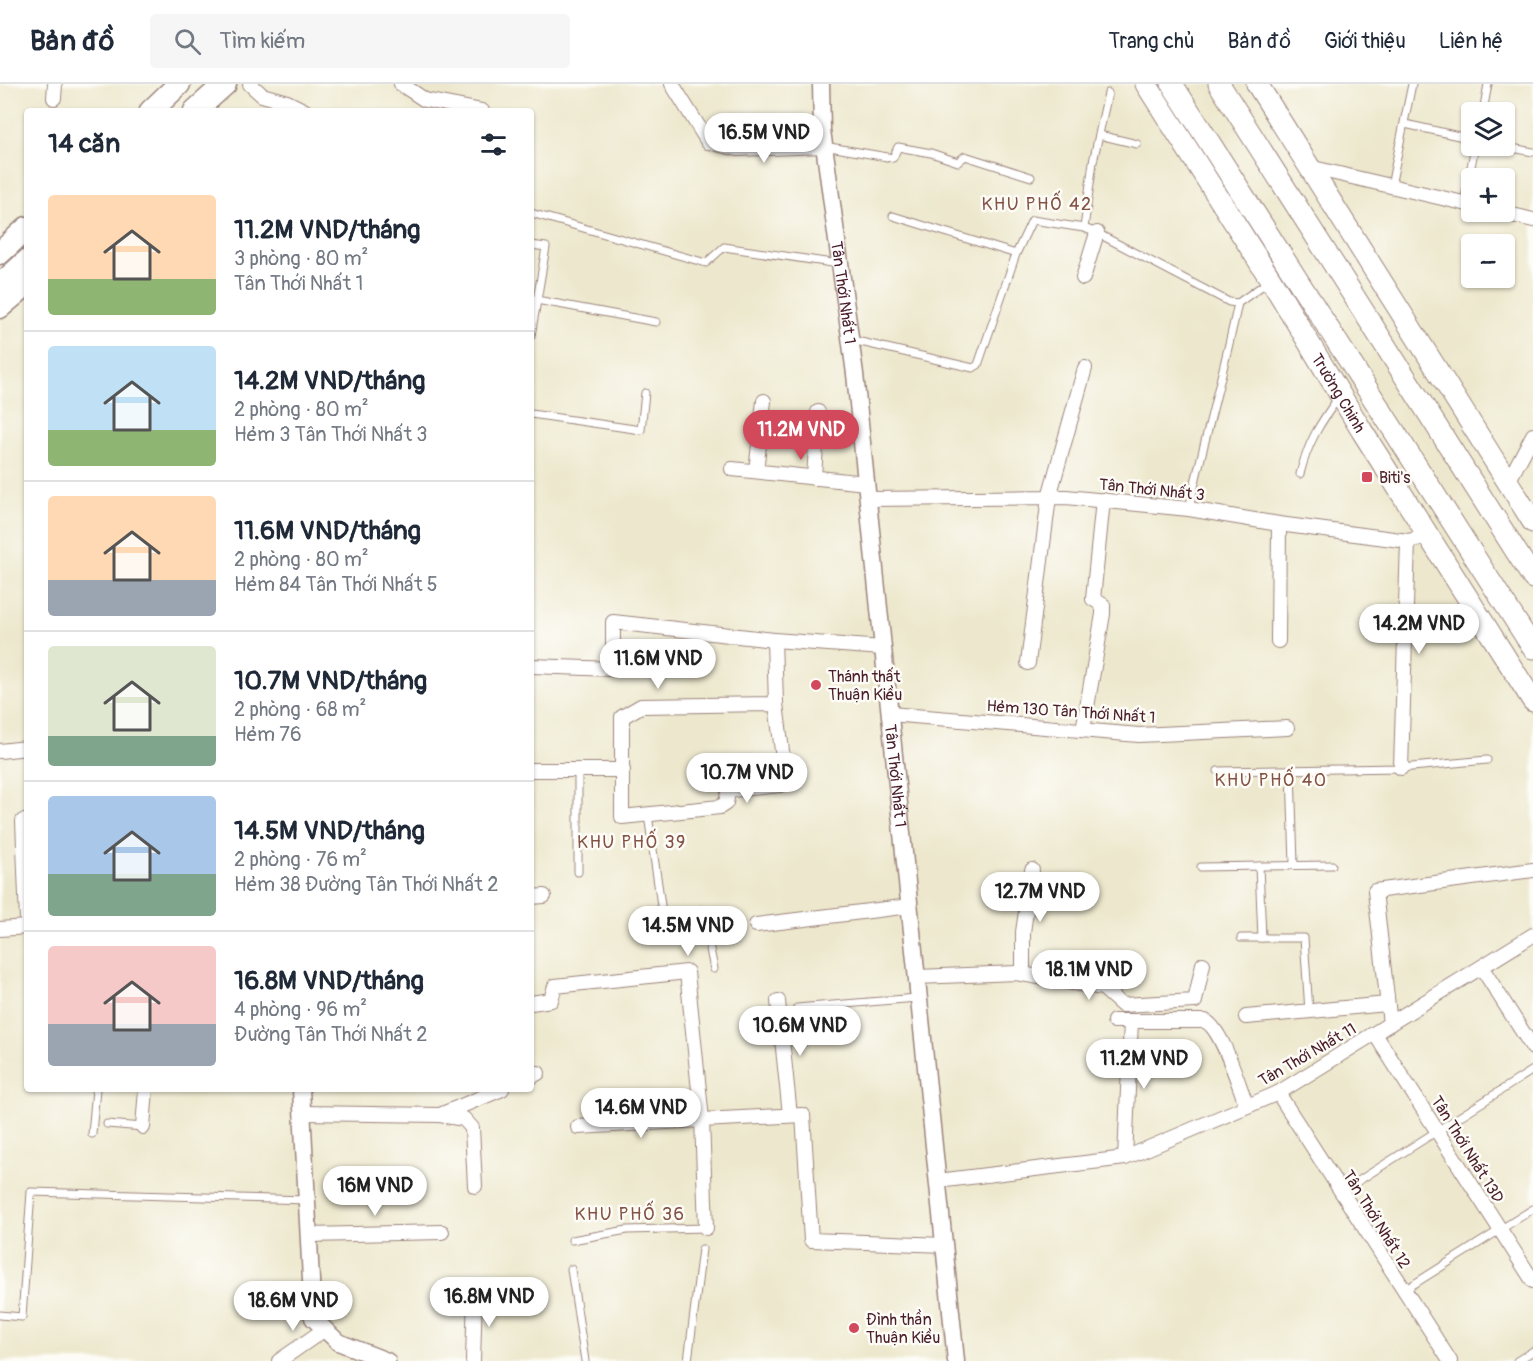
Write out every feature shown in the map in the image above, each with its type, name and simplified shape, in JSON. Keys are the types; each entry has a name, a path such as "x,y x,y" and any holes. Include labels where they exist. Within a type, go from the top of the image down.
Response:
{"highway":[{"path":"154,108 179,84"},
{"path":"198,108 225,84"},
{"path":"1,252 24,231"},
{"path":"0,285 24,264"},
{"path":"0,307 24,287"}],"main road":[{"name":"Trường Chinh","path":"1146,84 1533,700"},
{"path":"1219,84 1533,578"},
{"path":"1228,84 1244,122"},
{"path":"1257,84 1533,522"},
{"name":"Trường Chinh","path":"1172,85 1533,648"}],"street":[{"path":"250,84 262,95 299,108"},
{"path":"401,84 425,100 466,108"},
{"path":"672,84 708,142 738,149 824,146"},
{"name":"Tân Thới Nhất 1","path":"821,84 824,146 850,339 867,491 956,1361"},
{"path":"1309,167 1461,202"},
{"path":"1515,216 1533,220"},
{"path":"1083,278 1091,231"},
{"path":"1028,663 1049,497 1085,368"},
{"path":"756,471 764,401"},
{"path":"814,478 818,412"},
{"path":"1508,482 1533,435"},
{"name":"Tân Thới Nhất 3","path":"732,469 814,478 867,491 1103,500 1189,509 1279,524 1408,541 1431,537"},
{"path":"1083,730 1103,614 1103,605 1093,599 1103,500"},
{"path":"1278,641 1279,524"},
{"path":"1401,768 1408,541"},
{"path":"534,666 613,669 613,622 774,640 883,648"},
{"path":"774,640 776,704 786,774 784,782 732,790 728,793 726,804 720,807 622,817 622,717 641,706 776,704"},
{"name":"Hẻm 130 Tân Thới Nhất 1","path":"890,714 1139,735 1287,728"},
{"path":"0,751 24,748"},
{"path":"534,770 623,770"},
{"path":"23,821 24,846"},
{"path":"1023,974 1023,929 1032,870"},
{"path":"1390,1024 1375,891 1533,870"},
{"path":"756,925 910,906"},
{"path":"0,929 24,927"},
{"name":"Tân Thới Nhất 11","path":"938,1181 1125,1158 1278,1093 1533,935"},
{"path":"917,977 1023,974 1103,988 1122,1005 1195,1001 1203,964"},
{"path":"1482,968 1533,1048"},
{"path":"534,1003 550,1000 555,986 687,972 702,1120 706,1228"},
{"path":"778,1001 790,1115"},
{"path":"1246,1017 1387,1004"},
{"path":"1113,1021 1205,1021 1210,1023 1217,1032 1247,1106"},
{"path":"1125,1158 1131,1021"},
{"name":"Tân Thới Nhất 13D","path":"1375,1034 1533,1281"},
{"path":"143,1127 146,1092"},
{"path":"301,1092 314,1318 338,1342 387,1361"},
{"path":"441,1115 495,1092"},
{"name":"Tân Thới Nhất 12","path":"1278,1093 1450,1361"},
{"path":"302,1113 441,1115 464,1119 472,1128 475,1186"},
{"path":"578,1127 803,1115 811,1240 945,1245"},
{"path":"309,1234 442,1232"},
{"path":"473,1361 475,1294"},
{"path":"279,1361 325,1329"}],"lane":[{"path":"1391,186 1412,84"},
{"path":"1485,102 1488,84"},
{"path":"1091,231 1093,162 1108,93"},
{"path":"1405,124 1461,137"},
{"path":"1099,135 1137,144"},
{"path":"824,146 893,158 898,147 931,153 958,162 965,156 1031,177"},
{"path":"1515,149 1533,152"},
{"path":"534,214 706,263 724,247 839,264"},
{"path":"893,216 1016,254"},
{"path":"850,339 973,368 978,365 1016,254 1032,220 1091,231 1229,302 1238,303 1271,280"},
{"path":"534,245 546,247 534,299 656,322"},
{"path":"1189,509 1238,303"},
{"path":"534,414 641,430 645,393"},
{"path":"1300,474 1305,453 1315,431 1340,395"},
{"path":"1218,771 1401,768 1487,760"},
{"path":"578,770 578,872"},
{"path":"1291,771 1294,865"},
{"path":"648,815 663,919 702,910 714,969"},
{"path":"1201,867 1332,864"},
{"path":"1258,866 1262,938"},
{"path":"1241,938 1304,938 1310,1011"},
{"path":"797,1008 920,998"},
{"path":"1341,1192 1533,1070"},
{"path":"92,1134 96,1092"},
{"path":"107,1124 143,1127"},
{"path":"0,1315 22,1317 31,1192 307,1200"},
{"path":"1404,1291 1533,1209"},
{"path":"572,1240 627,1230 706,1228"},
{"path":"688,1361 702,1249"},
{"path":"571,1269 585,1361"},
{"path":"1518,1361 1533,1351"}],"place":[{"name":"Biti's","path":"1367,477"},
{"name":"Thánh thất Thuận Kiều","path":"816,685"},
{"name":"Đình thần Thuận Kiều","path":"854,1328"}],"district":[{"name":"KHU PHỐ 42","path":"1037,204"},
{"name":"KHU PHỐ 40","path":"1271,780"},
{"name":"KHU PHỐ 39","path":"632,842"},
{"name":"KHU PHỐ 36","path":"630,1214"}]}
